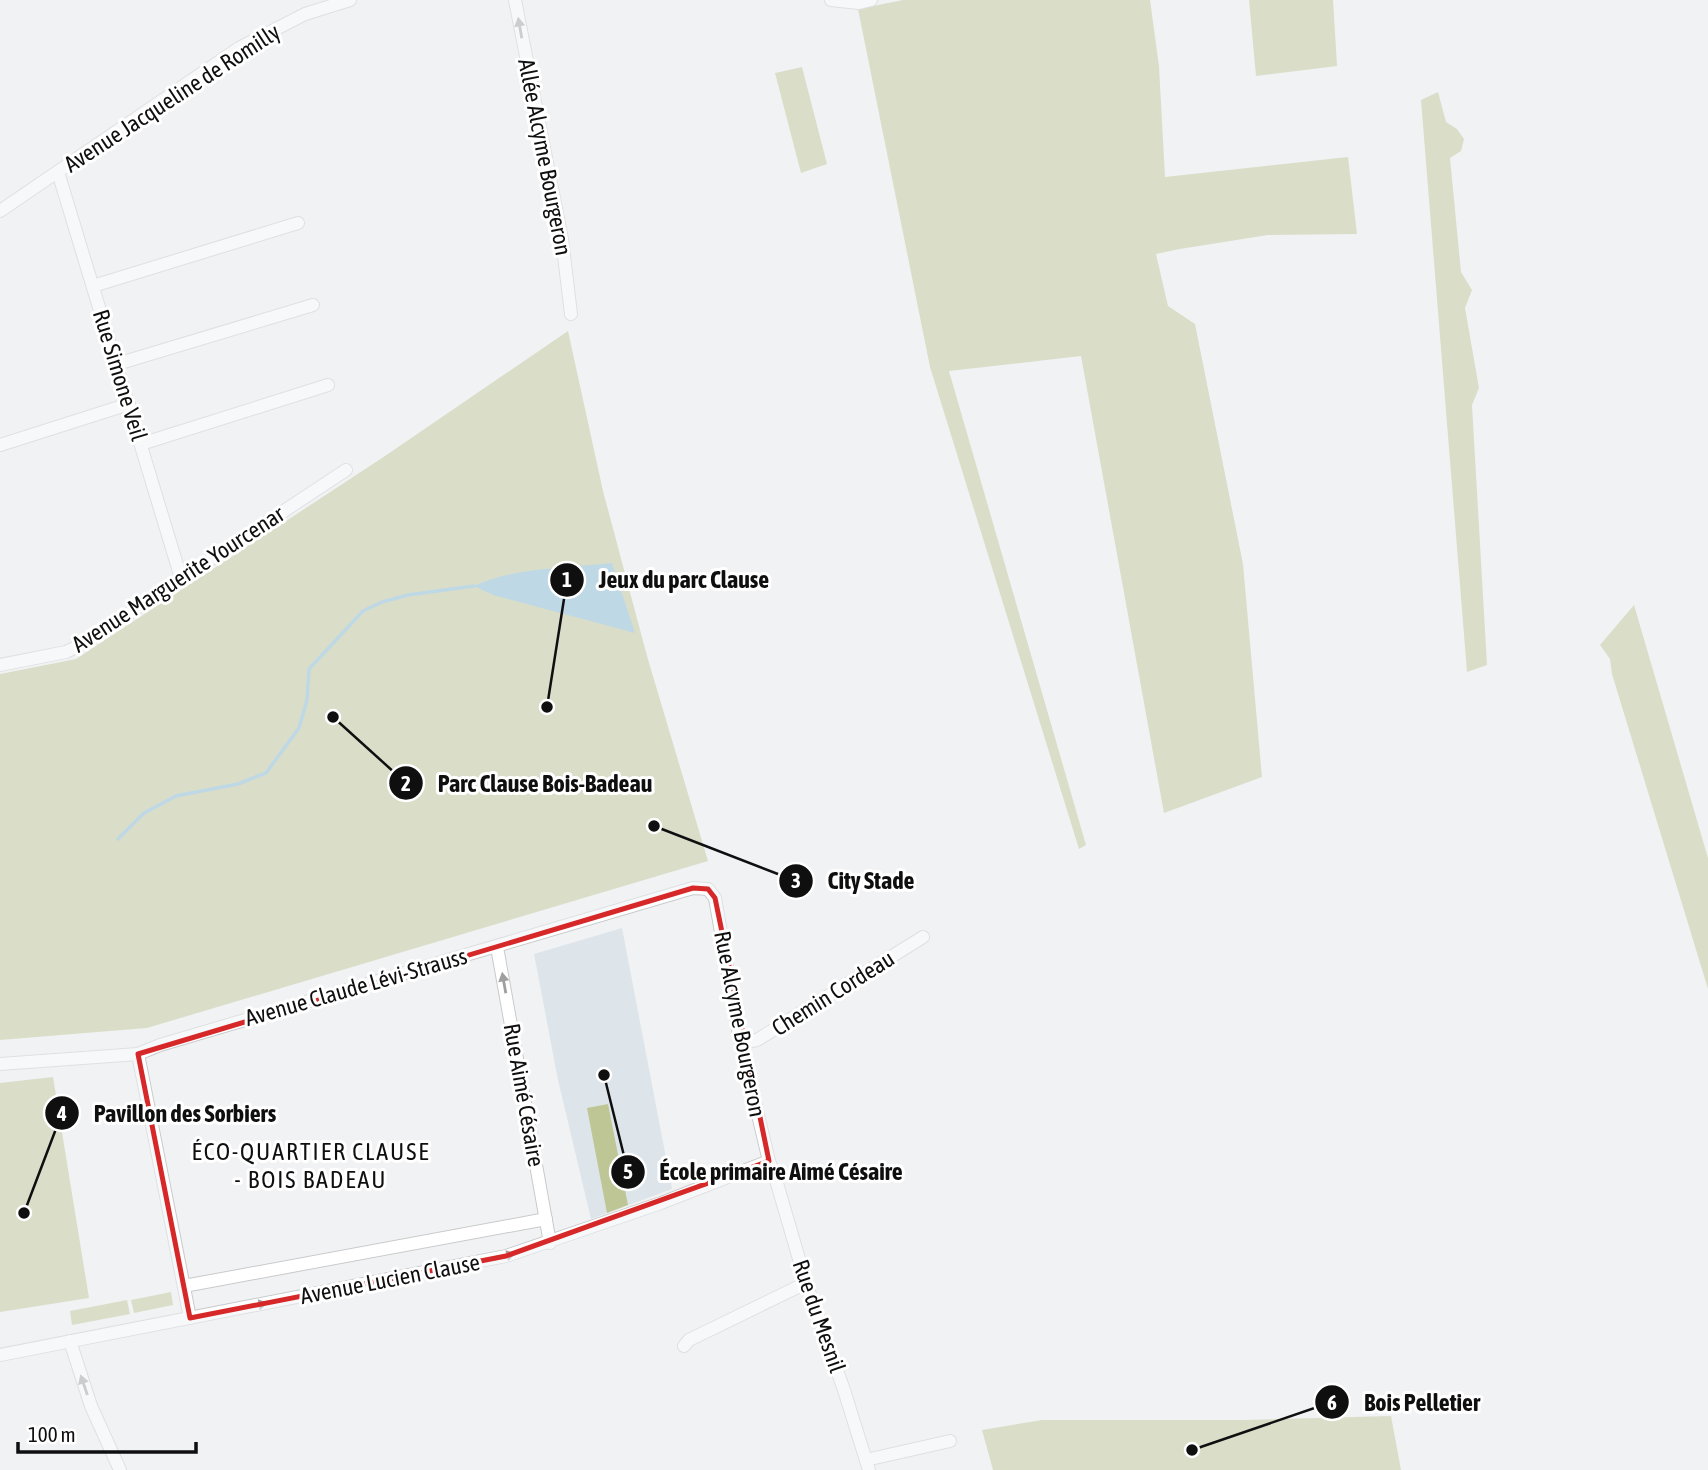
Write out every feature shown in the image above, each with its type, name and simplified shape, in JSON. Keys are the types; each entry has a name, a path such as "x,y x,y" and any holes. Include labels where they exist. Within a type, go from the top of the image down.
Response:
{"street":[{"name":"Avenue Jacqueline de Romilly","path":"0,211 239,48 305,15 351,0"},
{"name":"Allée Alcyme Bourgeron","path":"515,0 562,239 571,314"},
{"path":"831,0 859,3 871,0"},
{"name":"Rue Simone Veil","path":"58,172 181,578"},
{"path":"93,286 298,223"},
{"path":"117,364 313,305"},
{"path":"141,444 328,385"},
{"path":"0,445 129,404"},
{"name":"Avenue Marguerite Yourcenar","path":"0,665 66,652 84,643 346,470"},
{"name":"Avenue Claude Lévi-Strauss","path":"0,1064 138,1054 173,1041 693,888 708,889"},
{"name":"Rue Alcyme Bourgeron","path":"708,889 715,898 741,1043 769,1161"},
{"name":"Chemin Cordeau","path":"741,1043 757,1040 923,937"},
{"name":"Rue Aimé Césaire","path":"497,947 550,1243"},
{"path":"138,1054 191,1318"},
{"name":"Avenue Lucien Clause","path":"0,1355 506,1256 661,1203 769,1161"},
{"name":"Rue du Mesnil","path":"769,1161 775,1173 806,1283 868,1465"},
{"path":"184,1286 546,1219"},
{"path":"684,1346 689,1340 806,1283"},
{"path":"70,1341 91,1406 120,1470"},
{"path":"868,1465 950,1441"}],"highlighted area":[{"path":"693,888 708,889 715,898 769,1161 506,1256 190,1318 138,1054"}],"shaded area":[{"path":"622,928 672,1189 591,1219 558,1080 534,954"}],"green space":[{"path":"903,0 1150,0 1159,66 1165,177 1348,157 1357,234 1268,235 1156,254 1168,306 1195,324 1243,564 1262,777 1164,813 1081,356 949,371 1086,845 1079,849 930,367 858,9"},
{"path":"1249,0 1333,0 1337,66 1256,76"},
{"path":"802,67 827,164 801,173 775,73"},
{"path":"1438,92 1446,122 1457,129 1464,139 1461,151 1450,158 1461,272 1472,290 1465,308 1479,388 1472,405 1487,665 1467,672 1421,100"},
{"path":"568,331 603,491 647,656 708,861 147,1028 0,1040 0,674 76,659 385,456"},
{"path":"1634,605 1708,858 1708,989 1612,674 1610,659 1600,645"},
{"path":"53,1077 89,1298 0,1312 0,1083"},
{"path":"608,1104 628,1205 607,1213 587,1108"},
{"path":"171,1292 173,1305 134,1313 131,1300"},
{"path":"127,1300 130,1314 72,1325 70,1311"},
{"path":"1391,1416 1401,1470 993,1470 982,1430 1042,1420 1243,1420"}],"water":[{"path":"612,563 635,633 493,595 474,586 524,572"}],"waterway":[{"path":"118,839 144,813 176,796 238,784 266,773 299,728 307,700 309,669 363,611 382,602 408,595 474,586"}],"place":[{"name":"Jeux du parc Clause","path":"547,707"},
{"name":"Parc Clause Bois-Badeau","path":"333,717"},
{"name":"City Stade","path":"654,826"},
{"name":"École primaire Aimé Césaire","path":"604,1075"},
{"name":"Pavillon des Sorbiers","path":"24,1213"},
{"name":"Bois Pelletier","path":"1192,1450"}],"district":[{"name":"ÉCO-QUARTIER CLAUSE - BOIS BADEAU","path":"311,1166"}]}
